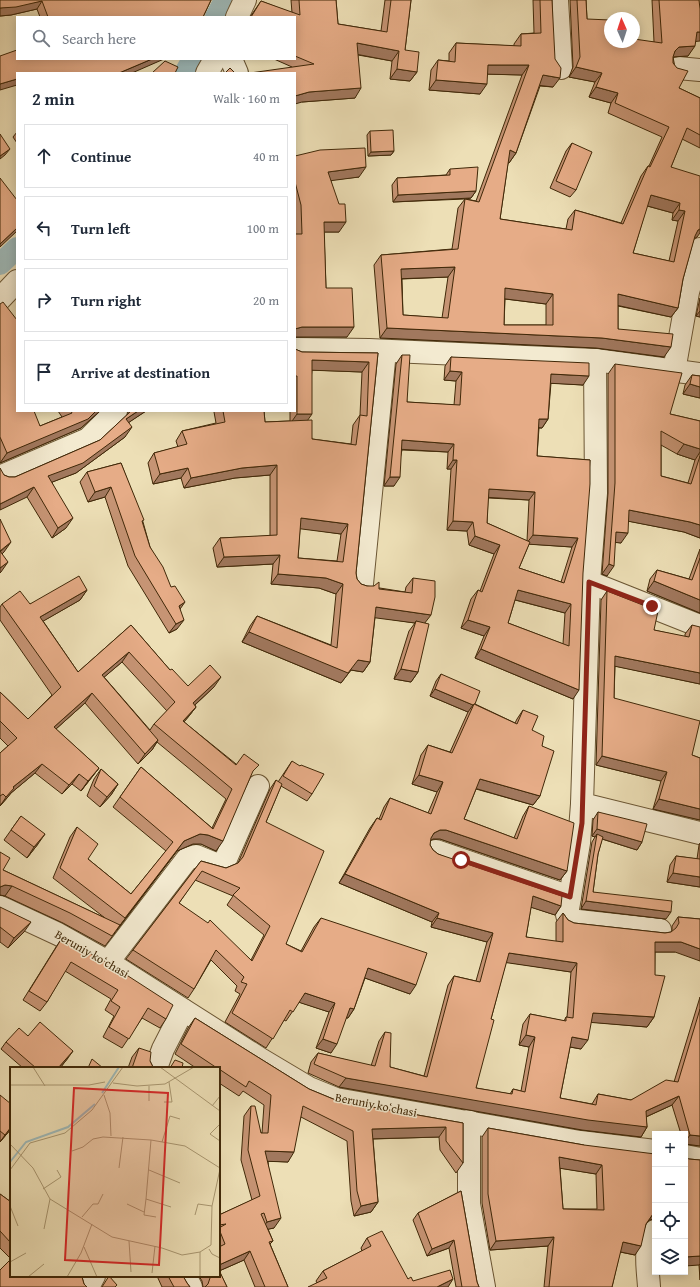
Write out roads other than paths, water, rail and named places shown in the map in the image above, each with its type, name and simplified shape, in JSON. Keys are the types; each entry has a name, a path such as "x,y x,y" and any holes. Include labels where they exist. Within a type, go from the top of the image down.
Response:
{"street":[{"path":"237,16 245,0"},
{"path":"557,0 561,68"},
{"path":"208,72 214,60"},
{"path":"232,60 237,72"},
{"path":"678,68 700,70"},
{"path":"674,371 688,292 700,249"},
{"path":"0,299 16,282"},
{"path":"296,349 386,351 595,360 700,374"},
{"path":"362,584 386,351"},
{"path":"595,360 596,493 589,582 582,804 579,843 567,915 569,920 660,930"},
{"path":"4,475 88,439 115,412"},
{"path":"589,582 700,626"},
{"path":"108,962 187,859 196,856 218,865 225,861 258,786"},
{"path":"582,804 700,833"},
{"path":"436,851 570,897"},
{"name":"Beruniy koʻchasi","path":"0,907 58,934 108,962 309,1088 336,1099 469,1121 580,1142 652,1151"},
{"path":"156,1067 163,1049 183,1010"},
{"path":"469,1121 469,1204 484,1287"},
{"path":"688,1157 700,1159"},
{"path":"649,1287 647,1250 649,1240 652,1236"},
{"path":"88,1287 93,1277"},
{"path":"186,1277 191,1287"}],"waterway":[{"path":"217,16 225,0"},
{"path":"186,72 192,60"},
{"path":"0,264 16,249"}]}
